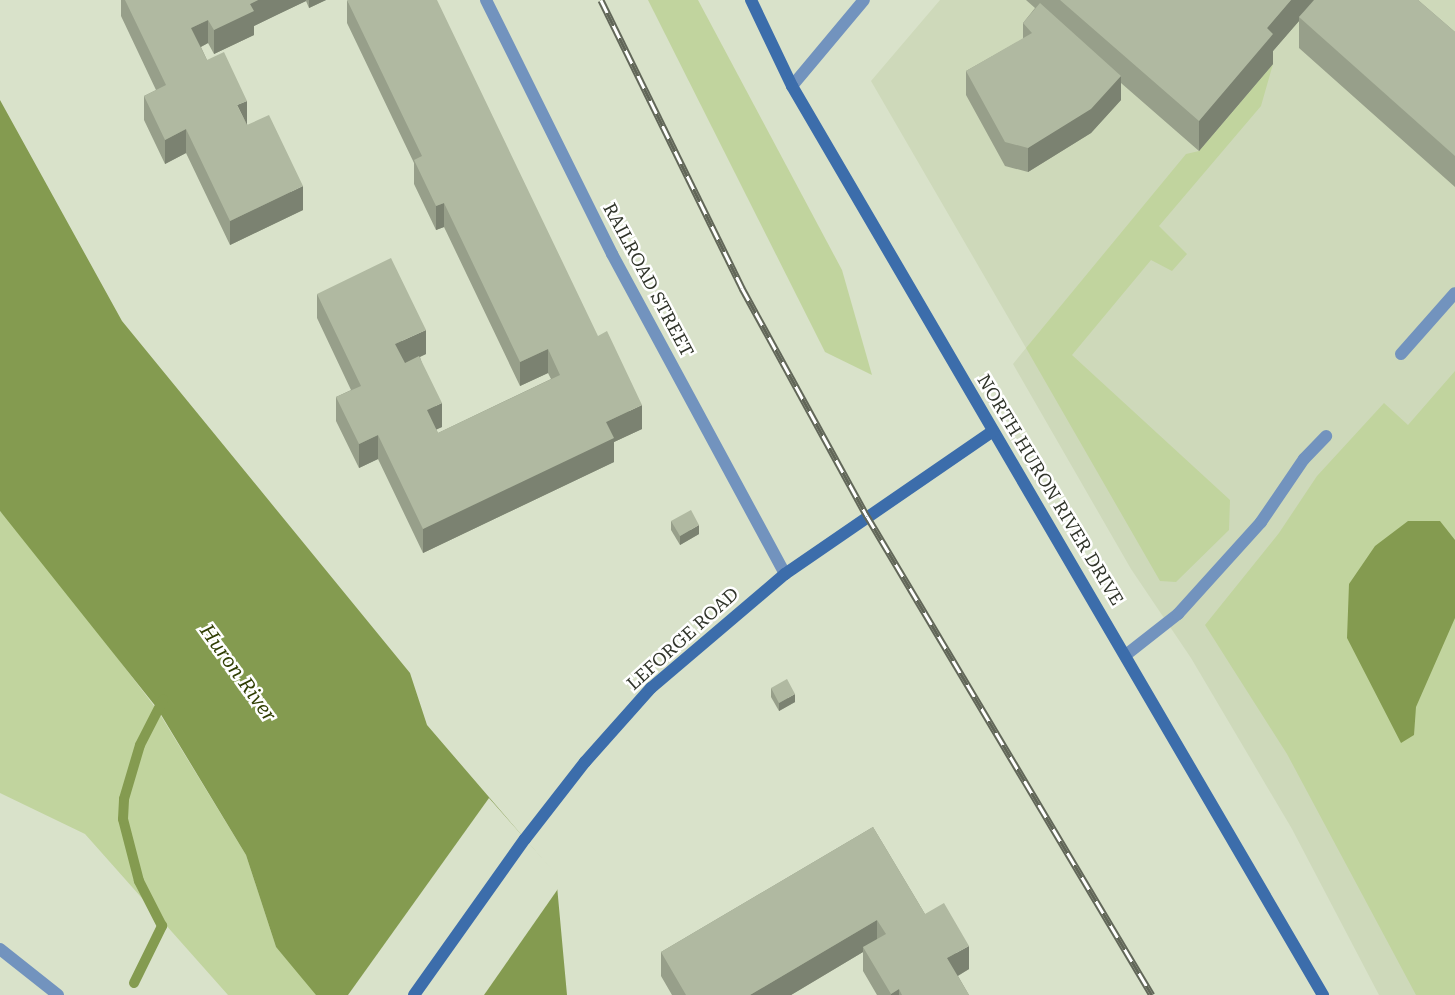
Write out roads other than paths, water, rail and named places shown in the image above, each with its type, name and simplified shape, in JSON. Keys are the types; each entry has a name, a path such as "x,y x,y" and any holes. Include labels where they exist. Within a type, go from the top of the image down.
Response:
{"main road":[{"name":"NORTH HURON RIVER DRIVE","path":"751,0 792,86 993,431 1127,654 1323,995"},
{"name":"LEFORGE ROAD","path":"414,995 525,839 585,762 651,688 785,574 993,431"}],"street":[{"name":"RAILROAD STREET","path":"486,0 612,254 785,574"},
{"path":"792,86 864,0"},
{"path":"1401,354 1455,293"},
{"path":"1127,654 1178,614 1261,522 1304,459 1326,436"},
{"path":"0,949 58,995"}],"water":[{"name":"Huron River","path":"0,100 122,321 410,673 427,725 556,875 567,995 316,995 276,947 246,855 157,708 0,511"},
{"path":"1408,521 1440,521 1455,540 1455,618 1416,707 1414,735 1401,743 1347,638 1349,584 1375,546"}],"waterway":[{"path":"134,983 162,926 139,881 123,819 124,799 140,745 163,700"}],"railway":[{"path":"601,0 742,288 867,516 1152,995"}]}
